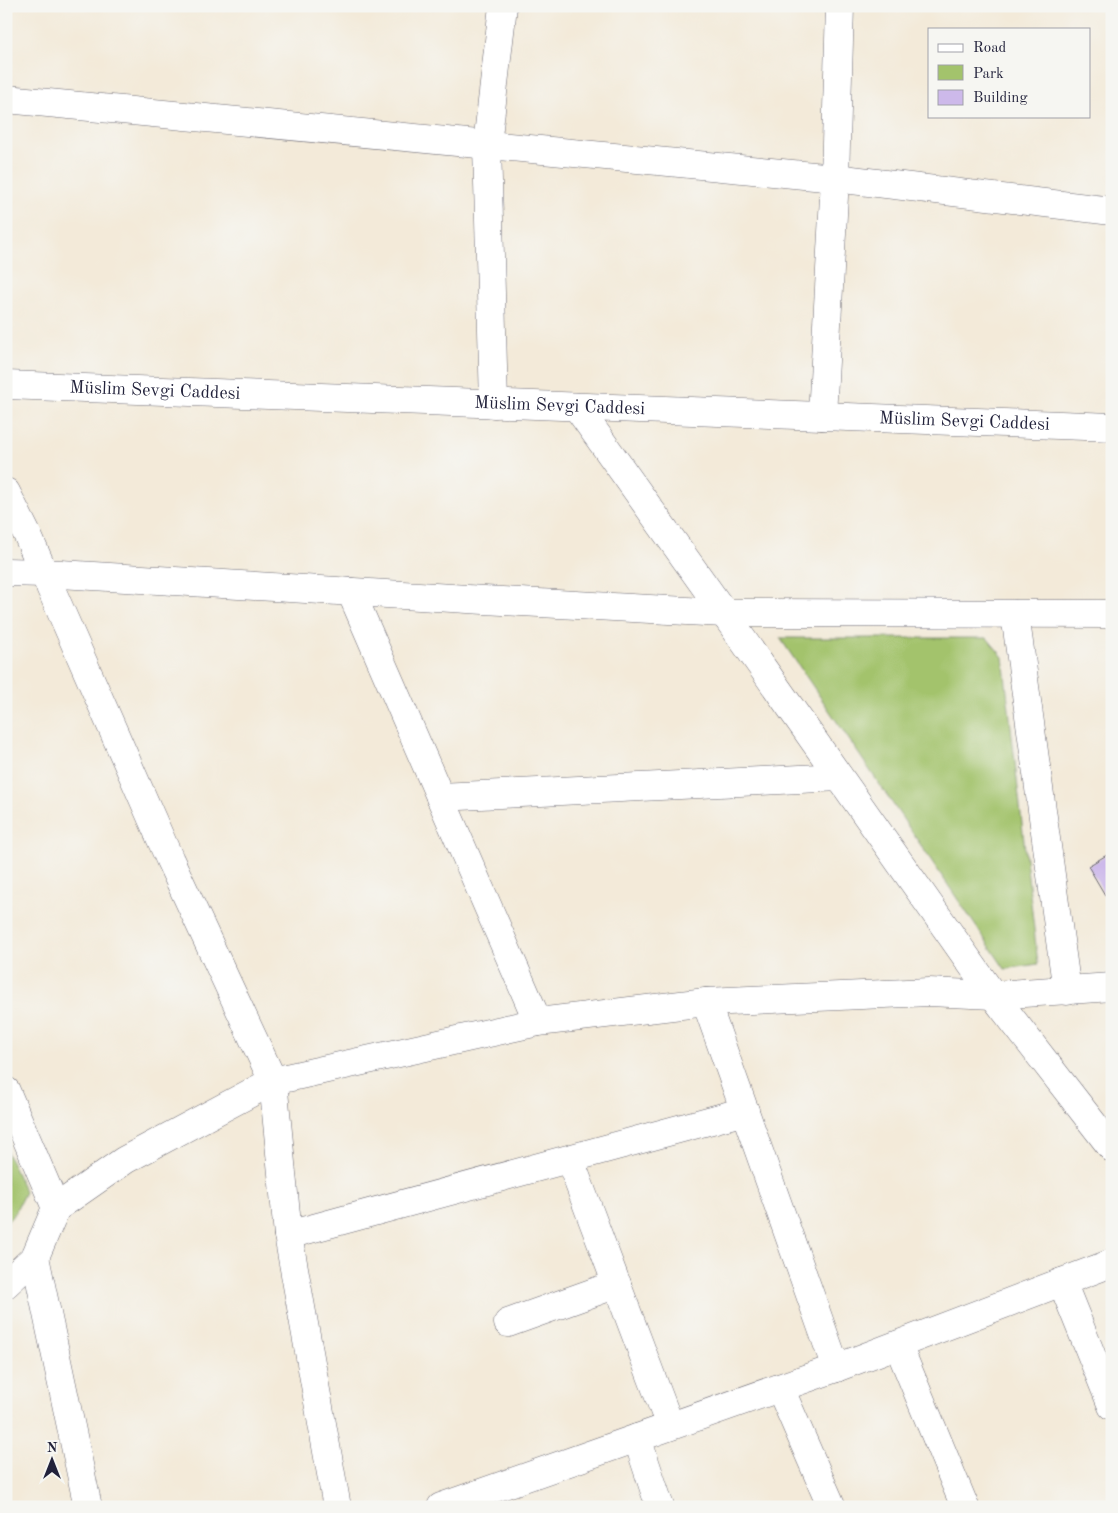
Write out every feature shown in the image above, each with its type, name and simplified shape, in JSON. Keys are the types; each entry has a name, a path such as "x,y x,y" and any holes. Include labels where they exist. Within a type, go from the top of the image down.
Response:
{"street":[{"path":"494,404 487,145 503,6"},
{"path":"822,416 835,178 840,6"},
{"path":"6,99 835,178 1112,211"},
{"name":"Müslim Sevgi Caddesi","path":"6,385 1112,427"},
{"path":"577,407 993,995 1112,1148"},
{"path":"6,492 28,536 170,860 274,1081 288,1235 337,1507"},
{"path":"6,572 44,572 724,613 1112,614"},
{"path":"352,592 538,1022"},
{"path":"1015,614 1067,991"},
{"path":"440,797 839,777"},
{"path":"6,1284 35,1257 56,1208 125,1160 274,1081 538,1022 706,1002 930,992 993,995 1112,987"},
{"path":"706,1002 836,1368"},
{"path":"6,1091 56,1208"},
{"path":"288,1235 745,1111"},
{"path":"570,1160 670,1426"},
{"path":"35,1257 88,1507"},
{"path":"441,1507 836,1368 1112,1263"},
{"path":"1062,1282 1112,1406"},
{"path":"508,1323 617,1284"},
{"path":"898,1344 965,1507"},
{"path":"780,1388 832,1507"},
{"path":"637,1438 660,1507"}],"green space":[{"path":"780,638 987,638 1003,657 1038,964 1005,969"},
{"path":"6,1150 25,1192 14,1214 6,1223"}],"building":[{"path":"1112,852 1112,907 1088,866"}]}
